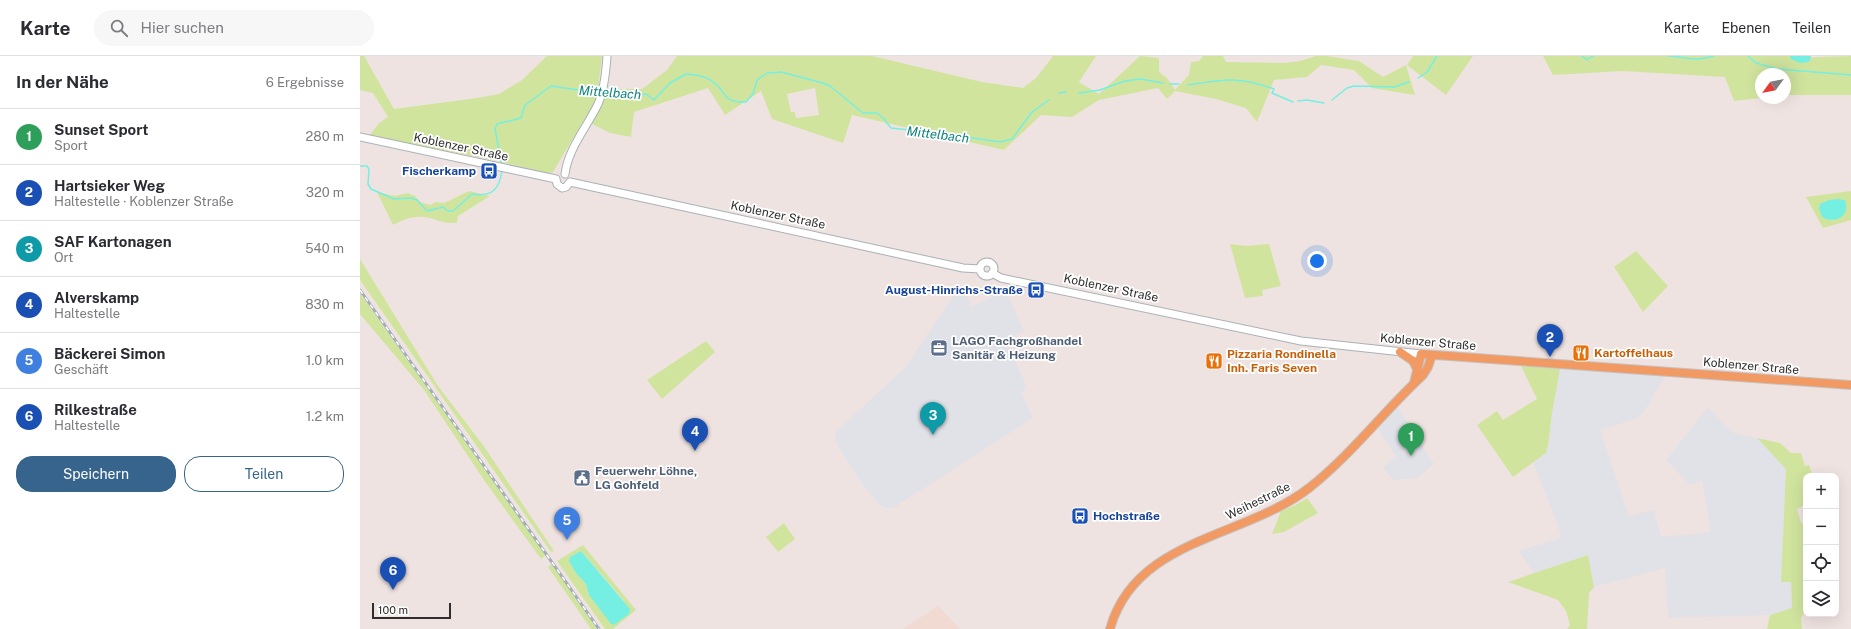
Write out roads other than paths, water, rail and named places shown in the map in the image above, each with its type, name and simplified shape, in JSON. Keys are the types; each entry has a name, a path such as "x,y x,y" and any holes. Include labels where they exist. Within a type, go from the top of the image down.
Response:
{"main road":[{"path":"1400,352 1413,361 1418,371"},
{"name":"Koblenzer Straße","path":"1421,354 1851,385"},
{"name":"Weihestraße","path":"1414,383 1421,354"},
{"name":"Weihestraße","path":"1110,629 1119,606 1127,592 1149,569 1179,551 1274,509 1308,489 1332,468 1428,368 1432,355"}],"street":[{"path":"565,174 567,162 601,94 607,56"},
{"name":"Koblenzer Straße","path":"360,137 556,179"},
{"path":"560,174 565,174 570,178 570,182 568,186 562,188 557,184 556,179 560,174"},
{"name":"Koblenzer Straße","path":"570,182 963,268 980,269 985,276 993,271 1001,278 1301,341 1421,354"}],"water":[{"path":"1790,56 1811,56 1810,61 1802,63 1790,58"},
{"path":"1829,200 1845,200 1846,206 1843,215 1840,218 1831,220 1822,217 1819,208 1820,204"},
{"path":"581,551 630,609 629,614 614,625 611,624 589,595 586,584 576,573 569,561 570,557"}],"waterway":[{"name":"Mittelbach","path":"1418,78 1427,72 1437,56"},
{"name":"Mittelbach","path":"1582,56 1587,60 1593,56"},
{"name":"Mittelbach","path":"1668,56 1696,59 1714,56"},
{"name":"Mittelbach","path":"1748,56 1756,63 1777,69 1851,75"},
{"name":"Mittelbach","path":"604,94 622,96 646,94 654,100 670,83 686,74 707,78 718,86 732,101 746,102 753,94 757,80 767,73 781,72 830,86 863,113 877,113 891,128 1000,142 1012,139 1032,112 1049,100"},
{"name":"Mittelbach","path":"1079,93 1100,90 1125,81 1141,79 1163,83"},
{"name":"Mittelbach","path":"1188,85 1222,80 1241,80 1274,89 1272,93 1293,102"},
{"name":"Mittelbach","path":"1332,100 1347,88 1354,86 1394,87 1409,82"},
{"name":"Mittelbach","path":"1170,84 1179,84"},
{"name":"Mittelbach","path":"502,165 495,129 497,124 521,118 525,105 551,86 598,93"},
{"name":"Mittelbach","path":"1059,93 1066,92"},
{"name":"Mittelbach","path":"1298,101 1307,100 1324,103"},
{"name":"Mittelbach","path":"360,166 367,166 369,169 368,184 371,189 394,199 411,198 417,200 427,211 443,207 448,211 453,211 472,194 479,195 493,191 499,183 502,171"}],"railway":[{"path":"360,290 599,629"}],"place":[{"name":"Fischerkamp","path":"489,171"},
{"name":"August-Hinrichs-Straße","path":"1036,290"},
{"name":"LAGO Fachgroßhandel Sanitär & Heizung","path":"939,348"},
{"name":"Kartoffelhaus","path":"1581,353"},
{"name":"Hartsieker Weg","path":"1550,357"},
{"name":"Pizzaria Rondinella Inh. Faris Seven","path":"1214,361"},
{"name":"SAF Kartonagen","path":"933,435"},
{"name":"Alverskamp","path":"695,451"},
{"name":"Sunset Sport","path":"1411,456"},
{"name":"Feuerwehr Löhne, LG Gohfeld","path":"582,478"},
{"name":"Hochstraße","path":"1080,516"},
{"name":"Bäckerei Simon","path":"567,540"},
{"name":"Rilkestraße","path":"393,590"}]}
